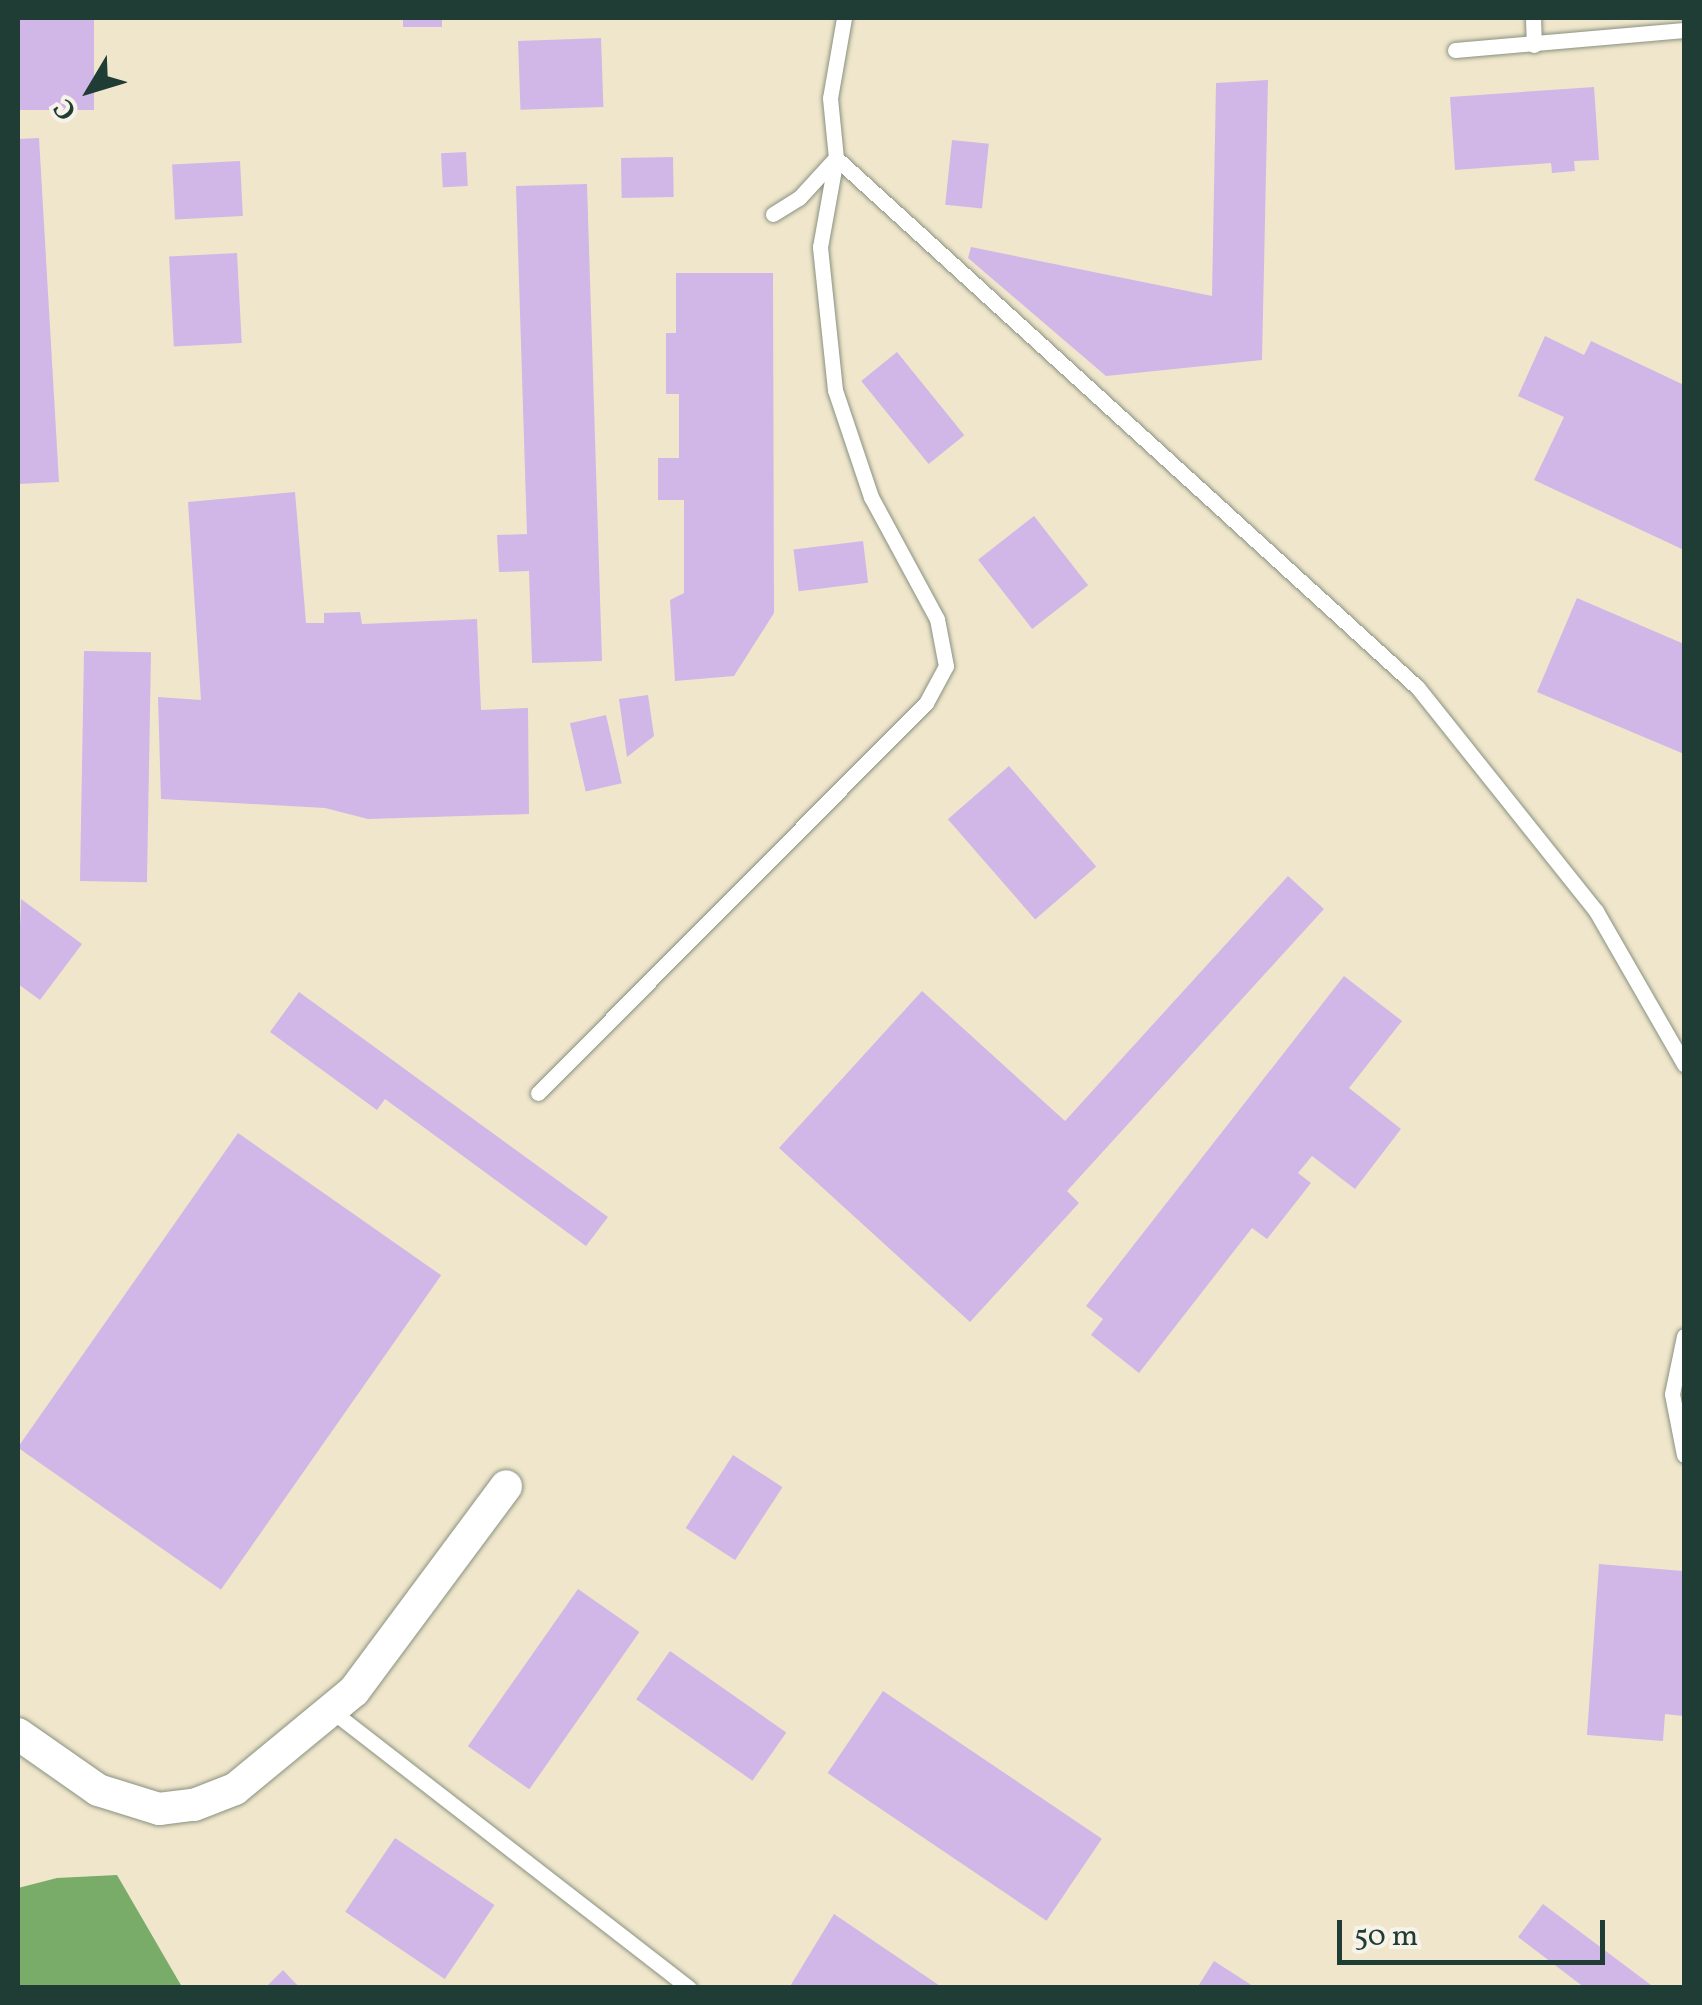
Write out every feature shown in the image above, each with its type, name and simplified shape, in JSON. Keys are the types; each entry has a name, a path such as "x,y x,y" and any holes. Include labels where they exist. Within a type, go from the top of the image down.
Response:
{"street":[{"path":"18,1734 98,1790 159,1809 194,1805 234,1789 332,1711 506,1486"}],"lane":[{"path":"538,1093 926,703 946,666 928,597 872,497 835,390 820,247 836,158 830,98 844,18"},
{"path":"1533,18 1534,46"},
{"path":"1455,50 1684,30"},
{"path":"773,214 799,198 836,158"},
{"path":"836,158 1418,688 1482,760 1596,910 1684,1064"},
{"path":"1684,1336 1672,1394 1684,1454"},
{"path":"332,1711 688,1988"}],"green space":[{"path":"117,1875 182,1987 18,1987 18,1888 57,1878"}],"building":[{"path":"18,18 94,18 94,110 18,110"},
{"path":"403,18 442,18 442,27 403,27"},
{"path":"601,38 603,107 520,110 518,41"},
{"path":"1268,80 1262,360 1106,376 968,258 971,247 1212,296 1216,83"},
{"path":"1594,87 1599,160 1574,161 1575,171 1552,173 1551,163 1455,170 1450,97"},
{"path":"39,138 59,482 18,484 18,139"},
{"path":"952,140 989,144 982,209 945,205"},
{"path":"466,152 468,186 443,187 441,153"},
{"path":"673,157 674,197 622,198 621,158"},
{"path":"240,161 243,216 175,219 172,165"},
{"path":"587,184 602,661 532,663 529,571 499,572 497,535 527,534 516,186"},
{"path":"237,253 242,343 174,346 169,257"},
{"path":"676,273 773,273 774,613 734,676 675,681 670,600 684,593 684,500 658,500 658,458 679,458 679,394 666,394 666,333 676,333"},
{"path":"1545,336 1584,355 1591,341 1684,385 1684,550 1534,480 1564,417 1518,396"},
{"path":"897,352 964,435 929,464 861,381"},
{"path":"295,492 306,623 324,623 324,613 360,612 362,624 477,619 481,710 528,708 529,814 368,819 325,808 161,799 158,697 201,700 188,502"},
{"path":"1034,516 1088,585 1032,629 978,560"},
{"path":"863,541 868,583 799,591 794,550"},
{"path":"1577,598 1684,644 1684,754 1537,692"},
{"path":"84,651 151,652 147,882 80,881"},
{"path":"648,695 654,736 627,757 619,699"},
{"path":"606,715 622,783 586,792 570,723"},
{"path":"1009,766 1096,866 1035,920 948,819"},
{"path":"1288,876 1324,909 1067,1191 1079,1203 970,1322 779,1148 922,991 1065,1121"},
{"path":"21,899 82,944 40,1000 18,984"},
{"path":"1344,976 1402,1021 1349,1088 1401,1129 1355,1189 1312,1156 1298,1173 1311,1183 1267,1239 1252,1228 1139,1373 1091,1335 1103,1319 1086,1306"},
{"path":"299,992 608,1217 586,1246 385,1099 377,1110 270,1032"},
{"path":"238,1133 441,1275 221,1590 18,1447"},
{"path":"733,1455 782,1487 735,1560 686,1528"},
{"path":"1599,1564 1683,1571 1684,1716 1665,1714 1663,1741 1587,1735"},
{"path":"578,1589 639,1632 529,1789 468,1746"},
{"path":"670,1651 786,1732 752,1781 636,1699"},
{"path":"883,1691 1102,1839 1047,1921 828,1773"},
{"path":"395,1838 494,1905 445,1979 345,1912"},
{"path":"1543,1904 1655,1988 1585,1988 1518,1937"},
{"path":"834,1914 943,1988 789,1988"},
{"path":"1214,1961 1256,1988 1197,1988"},
{"path":"283,1970 300,1988 265,1988"}]}
